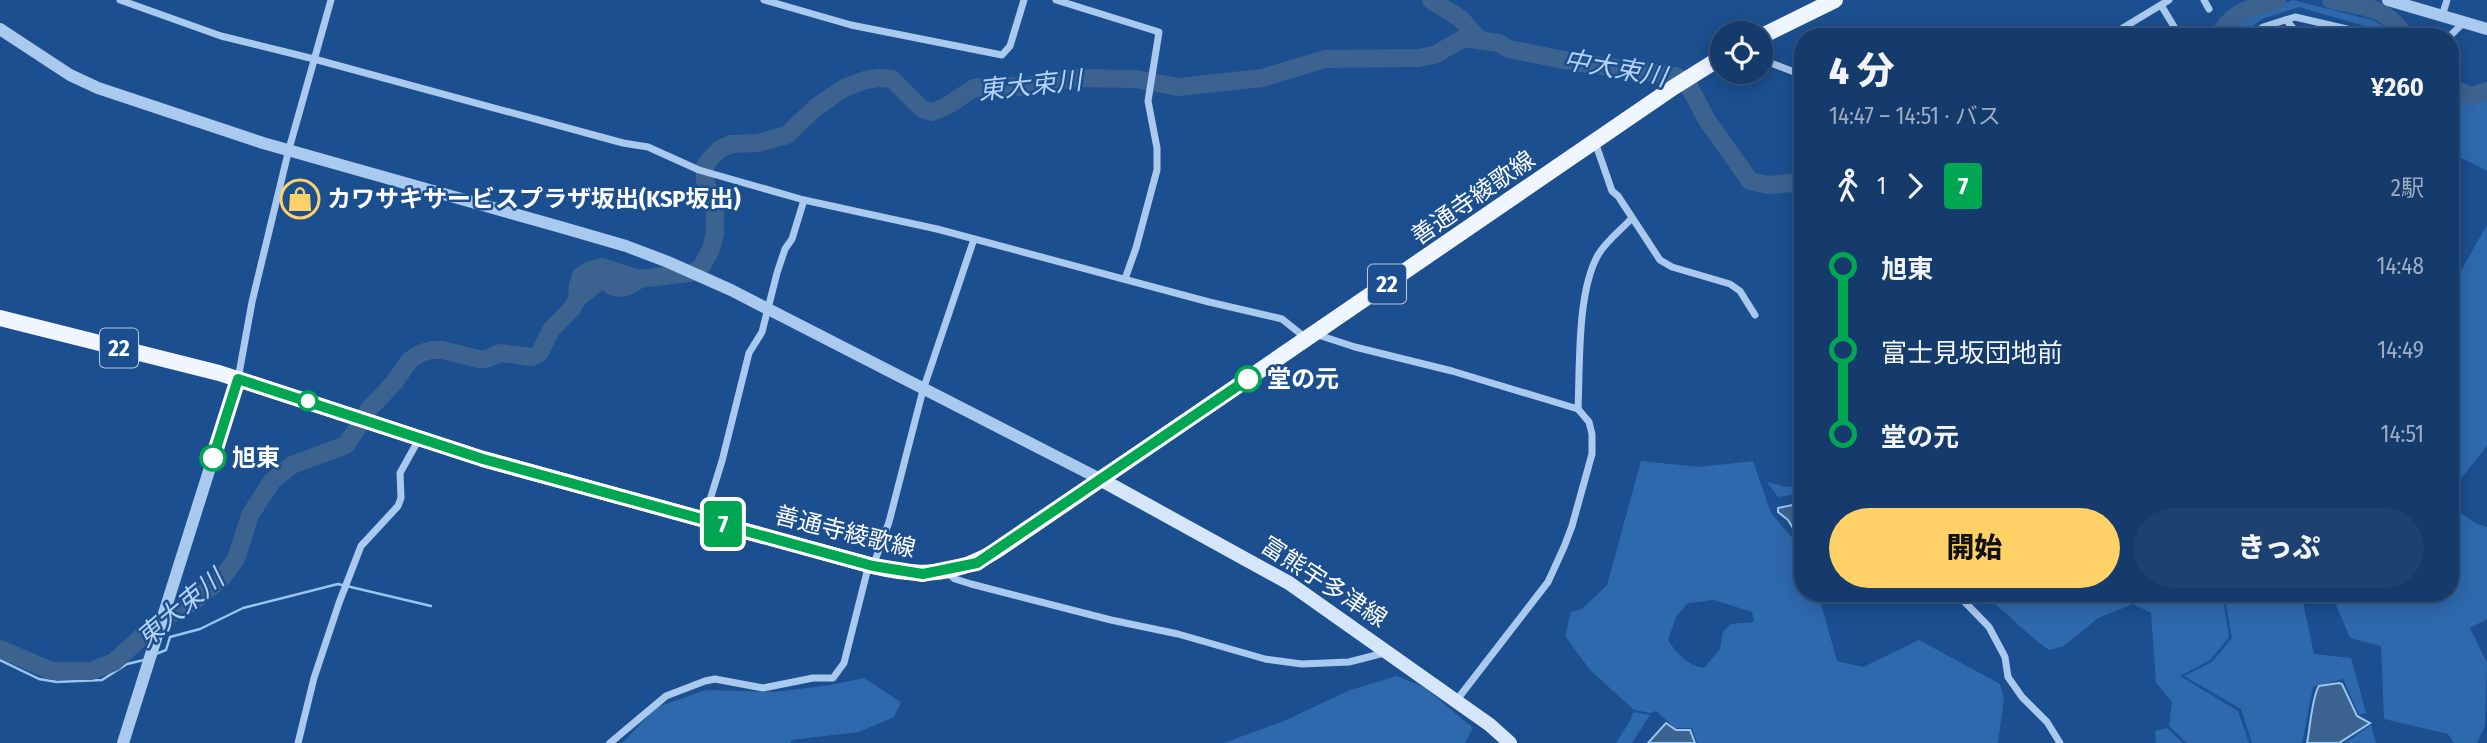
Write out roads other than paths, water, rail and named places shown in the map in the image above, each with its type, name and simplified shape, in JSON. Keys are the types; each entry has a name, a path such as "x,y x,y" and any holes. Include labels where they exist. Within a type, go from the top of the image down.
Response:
{"main road":[{"path":"1773,31 1835,0"},
{"name":"善通寺綾歌線","path":"0,318 238,379 483,459 871,565 923,574 977,563 1710,65"},
{"name":"富熊宇多津線","path":"1100,479 1289,583 1457,701 1510,743"}],"street":[{"path":"120,0 221,36 648,147 699,170 804,200 974,239 1282,318 1311,337 1452,371 1578,409 1589,422 1592,454 1564,547 1538,597 1457,701"},
{"path":"123,743 238,379 252,302 289,149 331,0"},
{"path":"764,0 851,25 1002,55 1010,46 1024,0"},
{"path":"1056,0 1159,32 1148,101 1157,148 1157,170 1125,279"},
{"path":"2123,28 2169,0"},
{"path":"2204,0 2209,9"},
{"path":"2442,16 2447,0"},
{"path":"2394,1 2487,29"},
{"path":"2161,5 2175,28"},
{"path":"2262,28 2295,17 2343,28"},
{"path":"2286,20 2293,28"},
{"path":"2458,28 2463,23"},
{"path":"0,29 70,75 99,88 263,144 289,149 568,229 668,262 769,310 1100,479"},
{"path":"1773,64 1794,72"},
{"path":"1595,141 1612,191 1618,195 1631,219 1660,260 1672,267 1730,284 1740,291 1755,315"},
{"path":"704,519 749,353 762,332 777,274 785,249 792,240 804,200"},
{"path":"1578,409 1581,341 1591,270 1600,252 1631,219"},
{"path":"610,743 666,695 692,684 715,680 763,688 813,678 833,678 844,663 871,565 890,522 923,390 974,239"},
{"path":"298,743 308,698 339,603 362,546 398,506 401,498 400,473 419,439"},
{"path":"945,570 956,579 971,584 1111,620 1178,634 1265,659 1302,664 1349,662 1388,652"},
{"path":"1965,602 1989,627 2005,657 2007,677 2046,722 2060,743"}],"waterway":[{"name":"中大束川","path":"1431,0 1460,18 1479,39"},
{"name":"中大束川","path":"2224,28 2236,16 2277,0"},
{"path":"2331,0 2364,6 2391,19 2400,28"},
{"name":"東大束川","path":"0,649 52,671 91,671 114,662 147,632 193,602 223,577 236,559 250,515 272,481 292,465 346,445 370,408 393,384 410,360 431,350 479,359 500,353 532,357 539,354 551,330 573,307 581,276 590,270 602,267 639,279 696,272 711,249 715,234 715,209 705,180 705,166 709,160 720,149 731,144 758,143 787,135 815,108 844,88 865,80 892,79 922,109 932,112 947,106 974,88 996,85 1021,87 1074,78 1136,79 1178,87 1262,78 1325,59 1418,58 1434,55 1464,38 1499,43 1509,49 1574,62 1675,76 1686,81 1707,120 1750,181 1768,185 1794,183"},
{"path":"2459,91 2472,96 2487,91"},
{"path":"577,299 603,278 619,288 639,279"},
{"path":"156,654 166,650 170,637 200,629 243,608 338,584 431,606"},
{"path":"0,660 39,679 57,682 102,680 127,664 144,660"}],"place":[{"name":"カワサキサービスプラザ坂出(KSP坂出)","path":"300,199"},
{"name":"堂の元","path":"1248,379"},
{"name":"旭東","path":"213,458"}]}
